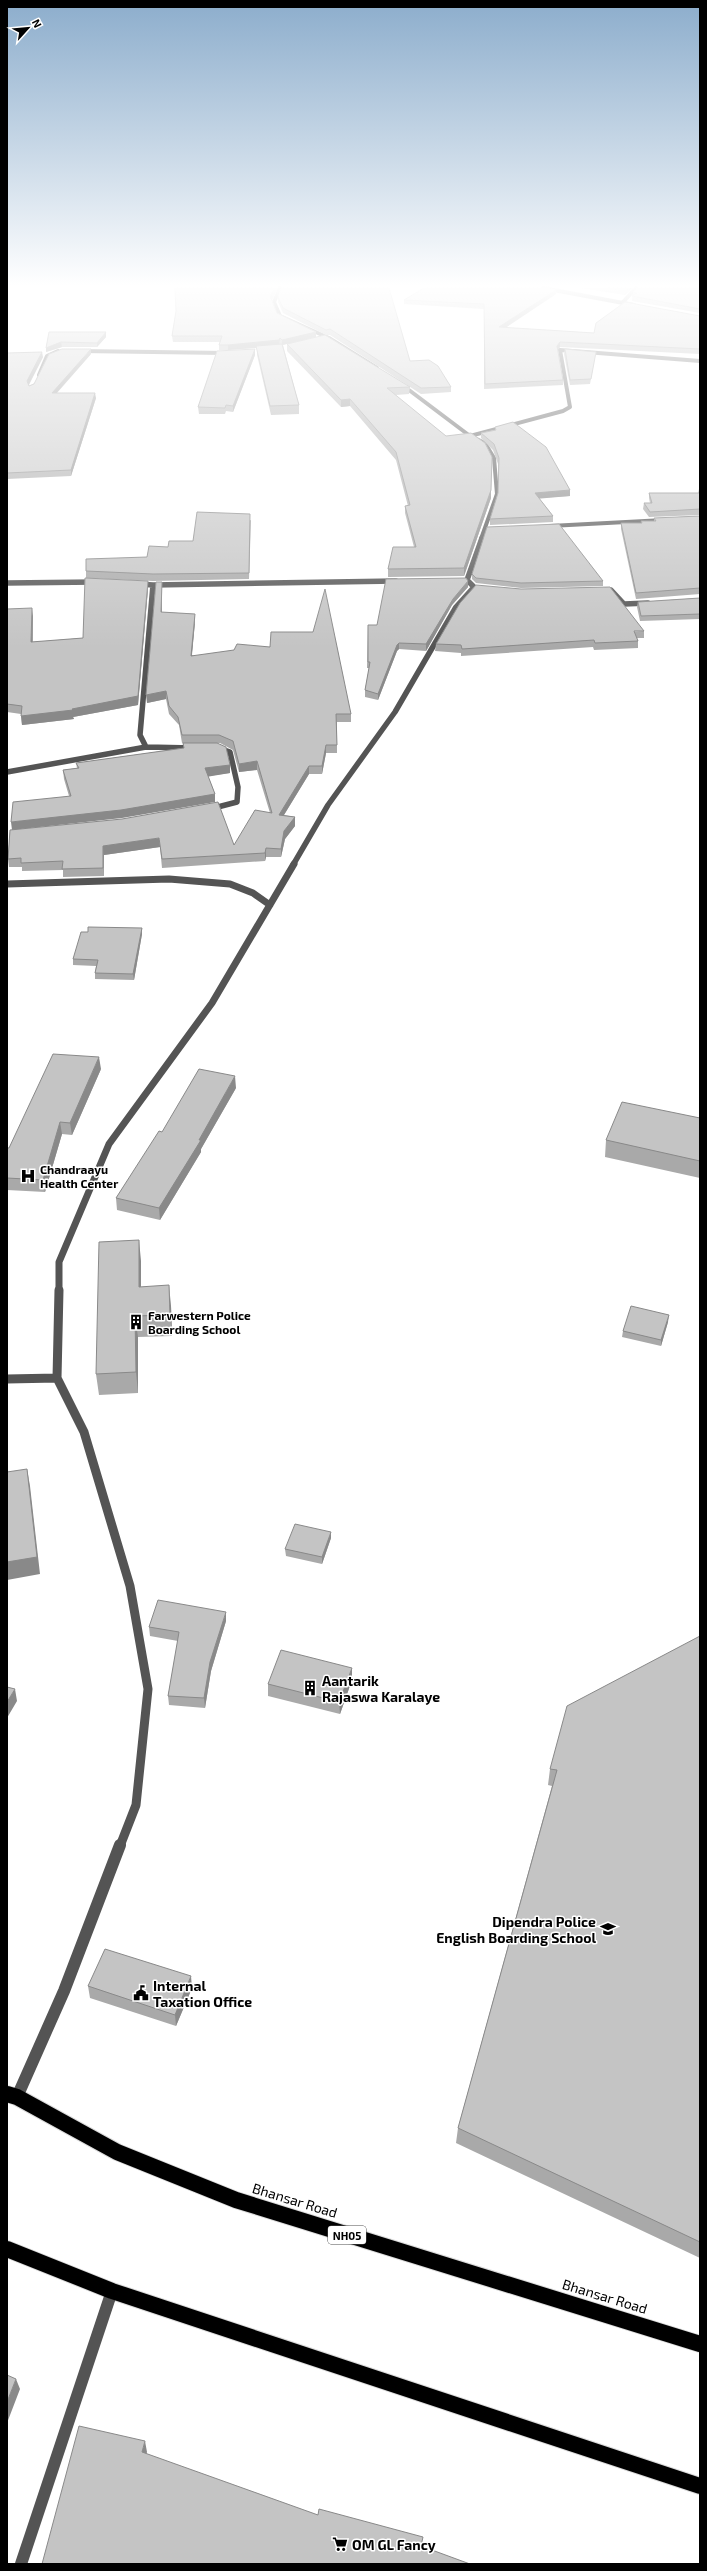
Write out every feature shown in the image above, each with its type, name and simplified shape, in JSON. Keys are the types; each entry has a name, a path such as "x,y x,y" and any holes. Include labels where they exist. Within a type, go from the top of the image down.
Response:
{"highway":[{"name":"Bhansar Road","path":"12,2096 117,2152 236,2200 700,2344"},
{"path":"7,2249 112,2291 700,2486"}],"street":[{"path":"12,2096 64,1991 136,1805 148,1689 130,1586 84,1432 57,1378 59,1262 109,1144 212,1003 328,805 395,712 456,607 477,588 463,580 489,529 497,494 494,458 485,443 470,436 432,408"},
{"path":"470,436 563,411 568,408"},
{"path":"547,526 671,520"},
{"path":"130,584 153,585 404,581"},
{"path":"7,583 106,583"},
{"path":"146,747 140,735 153,585"},
{"path":"596,590 611,590 624,604 655,602"},
{"path":"7,772 146,747 197,748"},
{"path":"204,810 238,802 238,787 230,752 218,747 211,747"},
{"path":"7,884 169,879 230,884 253,894 270,904"},
{"path":"7,1379 57,1378"},
{"path":"21,2564 112,2291"}],"building":[{"path":"7,408 90,408 71,470 7,473"},
{"path":"358,408 412,408 446,436 471,433 485,443 492,457 491,490 464,568 388,569 393,547 416,547 405,506 410,505 396,452"},
{"path":"513,422 546,447 570,490 535,493 553,516 490,519 498,493 499,458 494,444 481,433 496,430 495,427"},
{"path":"649,493 700,493 700,509 650,512 644,503 652,503"},
{"path":"197,512 250,514 249,573 153,574 86,571 86,559 147,557 149,546 168,547 169,541 193,541"},
{"path":"700,516 700,588 636,593 621,523 656,521 654,518"},
{"path":"559,524 603,581 521,583 476,578 472,574 487,527"},
{"path":"85,578 148,581 138,696 72,709 73,710 21,716 22,706 7,704 7,609 32,608 31,642 83,638"},
{"path":"466,578 468,581 453,599 426,644 399,643 378,694 365,690 370,662 368,662 368,625 377,625 386,579"},
{"path":"156,582 162,582 161,612 195,614 191,656 234,650 237,644 270,647 271,632 313,632 325,589 351,714 336,714 337,745 326,745 322,766 309,766 279,815 295,817 284,831 281,849 266,848 265,853 162,859 159,838 103,846 103,868 62,869 63,861 21,863 21,858 8,859 10,830 122,819 218,802 234,845 255,810 272,813 257,761 239,764 233,741 219,735 182,735 178,717 169,706 166,691 146,695"},
{"path":"476,585 521,589 610,587 644,631 634,631 638,641 595,643 594,640 462,649 461,645 436,644 460,603"},
{"path":"700,598 700,614 641,616 638,602"},
{"path":"183,743 217,743 226,747 230,765 205,768 215,794 121,810 11,822 13,802 71,796 63,770 79,768 76,763 184,748"},
{"path":"88,927 142,928 133,974 95,973 98,960 73,959 81,932 88,932"},
{"path":"53,1054 99,1057 70,1123 60,1122 43,1180 7,1178 7,1148 9,1148"},
{"path":"199,1069 235,1076 199,1140 201,1140 159,1208 116,1198 159,1131 162,1132"},
{"path":"622,1102 700,1118 700,1161 606,1140"},
{"name":"Farwestern Police Boarding School","path":"139,1240 139,1287 169,1285 170,1315 135,1316 136,1372 96,1374 99,1242"},
{"path":"631,1306 669,1315 661,1340 623,1331"},
{"path":"27,1469 37,1557 7,1562 7,1472"},
{"path":"295,1524 331,1532 322,1557 285,1549"},
{"path":"158,1600 226,1612 210,1662 204,1698 168,1696 179,1632 149,1627"},
{"name":"Dipendra Police English Boarding School","path":"700,1636 700,2242 458,2128 557,1770 550,1769 567,1706"},
{"name":"Aantarik Rajaswa Karalaye","path":"281,1650 352,1668 339,1702 268,1684"},
{"path":"7,1687 15,1689 7,1702"},
{"name":"Internal Taxation Office","path":"105,1949 191,1976 175,2015 88,1986"},
{"path":"7,2375 16,2379 7,2402"},
{"path":"79,2426 145,2441 142,2452 318,2515 319,2509 423,2537 421,2546 470,2564 42,2564"}],"place":[{"name":"Chandraayu Health Center","path":"28,1176"},
{"name":"Farwestern Police Boarding School","path":"136,1322"},
{"name":"Aantarik Rajaswa Karalaye","path":"310,1688"},
{"name":"Dipendra Police English Boarding School","path":"608,1929"},
{"name":"Internal Taxation Office","path":"141,1993"},
{"name":"OM GL Fancy","path":"340,2544"}]}
